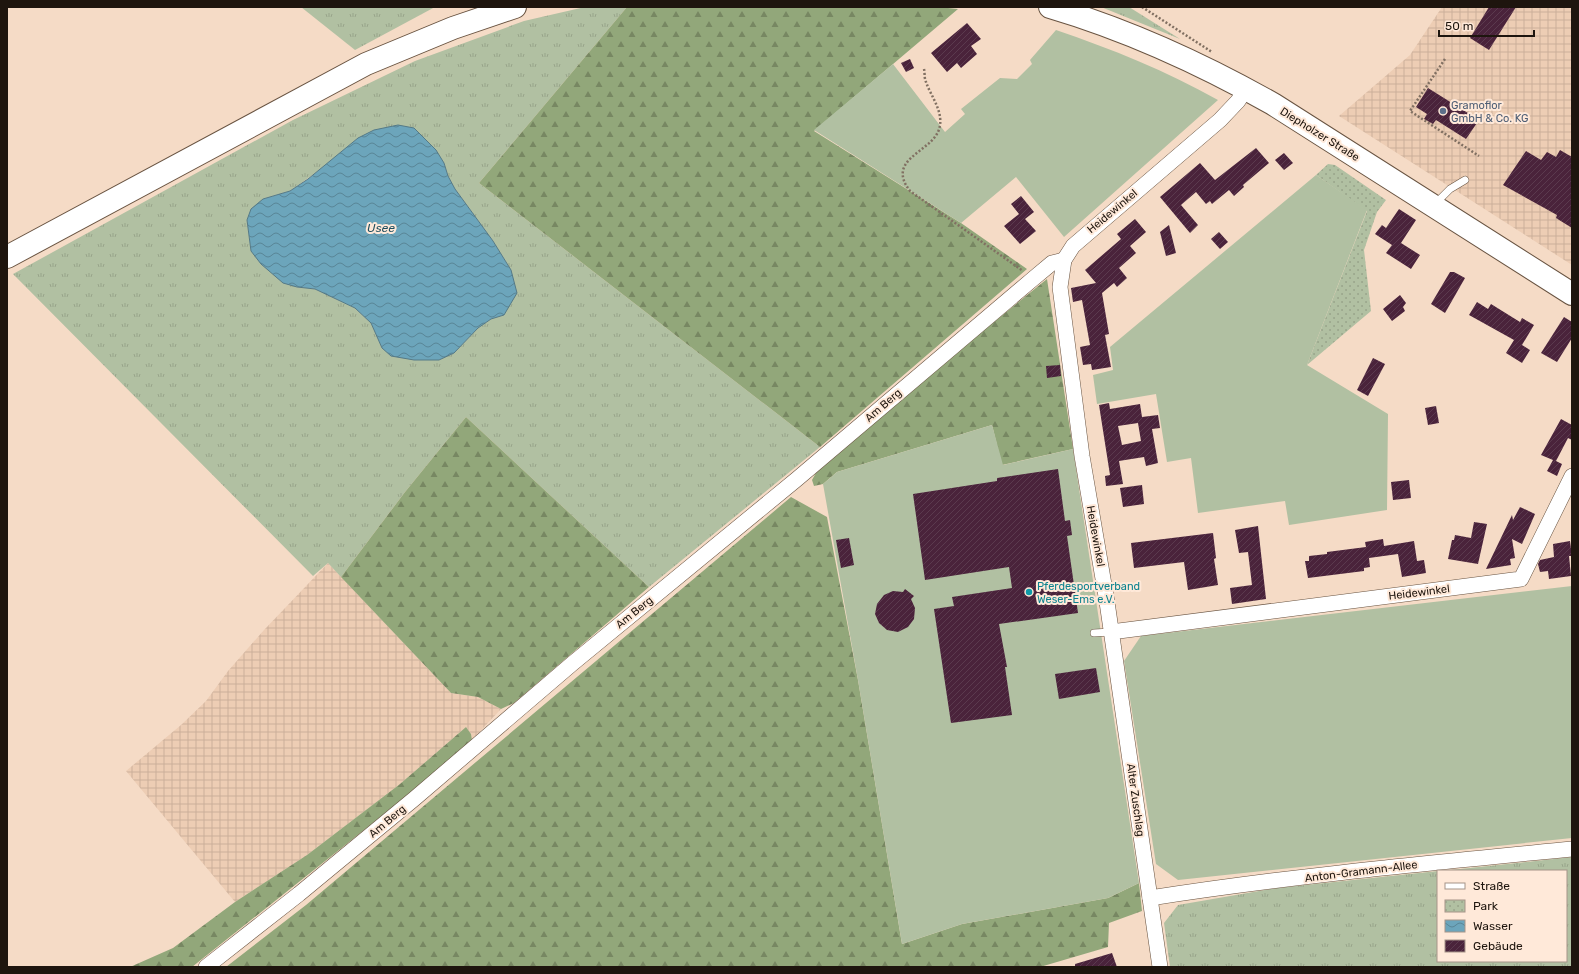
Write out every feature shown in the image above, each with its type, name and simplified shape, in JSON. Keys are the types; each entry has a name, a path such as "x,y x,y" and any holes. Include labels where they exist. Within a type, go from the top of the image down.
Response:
{"main road":[{"path":"7,257 366,64 453,28 515,7"},
{"name":"Diepholzer Straße","path":"1050,7 1140,39 1185,58 1246,88 1434,205 1572,294"}],"street":[{"name":"Heidewinkel","path":"1246,88 1238,101 1220,120 1083,235 1073,246 1064,260 1060,287 1082,456 1111,632 1521,579 1572,476"},
{"name":"Am Berg","path":"206,967 299,894 408,804 573,663 797,479 1052,263 1064,260"},
{"name":"Alter Zuschlag","path":"1111,632 1160,967"},
{"name":"Anton-Gramann-Allee","path":"1150,898 1212,888 1397,866 1572,849"}],"lane":[{"path":"1434,205 1441,196 1465,180"},
{"path":"1094,633 1111,632"}],"path":[{"path":"1445,59 1410,111 1479,156"},
{"path":"924,69 926,82 934,97 939,112 940,125 937,133 910,158 904,167 902,177 905,184 910,190 1034,278"}],"shaded area":[{"path":"1442,7 1572,7 1572,265 1339,116 1410,55"},
{"path":"328,563 451,693 478,697 501,709 472,740 471,734 466,727 400,784 307,855 235,902 126,771 181,725 206,701 228,671 264,630"}],"green space":[{"path":"301,7 435,7 355,50"},
{"path":"585,7 627,7 479,183 820,447 649,587 466,417 405,492 341,577 328,563 313,576 13,274 293,120 415,61 524,21","holes":["358,138 444,163 448,176 455,189 493,241 511,270 504,315 491,319 478,328 454,353 439,360 414,360 382,348 371,323 355,308 315,289 297,287 251,251 247,220 263,199 290,191 332,161"]},
{"path":"627,7 938,7 958,9 814,131 961,223 1027,269 820,447 479,183"},
{"path":"1101,7 1129,7 1180,39"},
{"path":"1056,30 1138,61 1218,100 1064,237 1016,177 961,223 814,130 893,64 945,132 965,114 961,109 1000,78 1017,79 1032,64 1030,60"},
{"path":"1328,164 1335,165 1386,200 1377,212 1364,250 1371,311 1307,365 1367,211 1316,175"},
{"path":"1316,175 1367,210 1307,365 1388,414 1387,510 1289,525 1285,501 1198,513 1191,458 1167,462 1156,394 1097,404 1093,375 1113,370 1110,347"},
{"path":"1047,279 1073,449 1002,465 992,425 837,472 823,484 814,486 812,480 817,471 921,381"},
{"path":"466,417 649,587 514,703 501,709 478,697 451,693 341,577 405,492"},
{"path":"992,425 1003,465 1073,449 1139,883 1108,898 962,924 902,944 858,680 823,484 837,472"},
{"path":"791,497 827,517 858,680 902,944 962,924 1108,898 1139,883 1142,911 1109,923 1108,947 1040,967 226,967 306,905"},
{"path":"1572,586 1572,838 1178,880 1156,864 1124,661 1141,636"},
{"path":"466,727 471,734 472,740 408,795 192,967 130,967 173,948 235,902 307,855 400,784"},
{"path":"1572,857 1572,967 1170,967 1164,923 1178,905 1277,888 1437,871 1437,962 1567,962 1567,870 1450,870"}],"water":[{"name":"Usee","path":"398,125 414,128 436,150 444,163 448,176 455,189 493,241 511,270 517,293 504,315 491,319 478,328 454,353 439,360 414,360 391,356 382,348 371,323 355,308 315,289 297,287 283,283 261,264 251,251 247,220 251,209 263,199 290,191 308,179 358,138 374,130"}],"building":[{"path":"1489,7 1516,7 1489,50 1470,38"},
{"path":"967,23 981,39 971,46 977,54 961,68 957,63 947,72 931,53"},
{"path":"910,59 914,68 906,72 901,63"},
{"name":"Gramoflor GmbH & Co. KG","path":"1428,88 1479,120 1466,139 1436,120 1433,124 1424,119 1427,114 1416,107"},
{"path":"1256,148 1269,163 1243,185 1244,187 1234,196 1229,190 1212,204 1210,201 1206,204 1196,192 1181,205 1198,225 1190,233 1160,197 1200,163 1215,180"},
{"path":"1560,150 1572,157 1572,228 1556,218 1557,215 1503,185 1526,151 1541,160 1547,152 1556,157"},
{"path":"1284,153 1293,163 1284,170 1275,160"},
{"path":"1021,196 1034,212 1025,219 1036,231 1020,244 1004,226 1019,214 1011,204"},
{"path":"1399,209 1416,220 1401,243 1420,255 1411,269 1386,253 1392,245 1375,234 1382,225 1386,228"},
{"path":"1135,219 1146,232 1130,246 1136,253 1119,268 1127,278 1117,287 1114,283 1102,293 1109,334 1105,335 1111,367 1092,370 1091,364 1083,365 1080,347 1090,345 1082,300 1073,302 1071,288 1096,283 1085,270 1121,239 1117,234"},
{"path":"1169,225 1176,253 1166,256 1160,232"},
{"path":"1219,232 1228,242 1220,249 1211,239"},
{"path":"1450,272 1454,272 1465,278 1445,313 1431,304"},
{"path":"1400,295 1406,303 1403,307 1405,311 1392,321 1383,309"},
{"path":"1477,302 1488,309 1491,304 1520,322 1522,318 1534,325 1522,345 1530,350 1522,363 1506,353 1514,340 1469,315"},
{"path":"1564,317 1572,322 1572,338 1557,362 1541,353"},
{"path":"1373,358 1385,364 1368,396 1357,390"},
{"path":"1060,365 1061,376 1047,378 1046,366"},
{"path":"1109,403 1110,409 1140,404 1142,417 1158,415 1160,428 1152,429 1158,463 1146,466 1144,457 1119,461 1123,484 1106,486 1105,476 1110,475 1099,405","holes":["1138,423 1141,441 1122,445 1118,426"]},
{"path":"1436,406 1439,423 1428,425 1425,408"},
{"path":"1561,419 1572,425 1572,440 1568,438 1556,461 1562,464 1557,476 1547,471 1553,460 1541,455"},
{"name":"Pferdesportverband Weser-Ems e.V.","path":"1058,469 1065,521 1070,520 1072,535 1067,536 1078,613 999,624 1007,667 1005,667 1012,715 951,723 934,609 954,606 952,597 1012,588 1009,567 925,580 913,494 997,481 997,478"},
{"path":"1409,480 1411,498 1393,500 1391,482"},
{"path":"1142,485 1144,504 1123,507 1120,488"},
{"path":"1520,507 1535,514 1522,544 1512,539 1515,558 1510,559 1511,565 1486,569 1512,515 1513,520"},
{"path":"1474,522 1487,524 1478,564 1448,559 1452,540 1454,540 1455,535 1471,538"},
{"path":"1258,526 1266,599 1232,604 1230,588 1252,585 1248,552 1239,553 1235,530"},
{"path":"1213,533 1216,558 1214,559 1218,585 1188,590 1184,562 1134,568 1131,543"},
{"path":"849,538 854,565 841,568 836,540"},
{"path":"1383,539 1384,546 1414,541 1417,561 1424,560 1426,573 1402,577 1398,554 1369,558 1370,567 1364,568 1364,571 1308,578 1305,561 1309,561 1309,556 1366,547 1365,542"},
{"path":"1570,541 1572,556 1569,556 1571,576 1549,579 1548,571 1540,572 1538,564 1540,560 1554,557 1553,544"},
{"path":"905,589 914,596 911,599 915,608 914,619 908,627 898,632 887,630 879,623 875,614 877,604 884,595 893,591 903,592"},
{"path":"1096,668 1100,692 1059,699 1055,674"},
{"path":"1112,953 1117,967 1075,967 1075,964"}],"place":[{"name":"Gramoflor GmbH & Co. KG","path":"1443,111"},
{"name":"Pferdesportverband Weser-Ems e.V.","path":"1029,592"}]}
